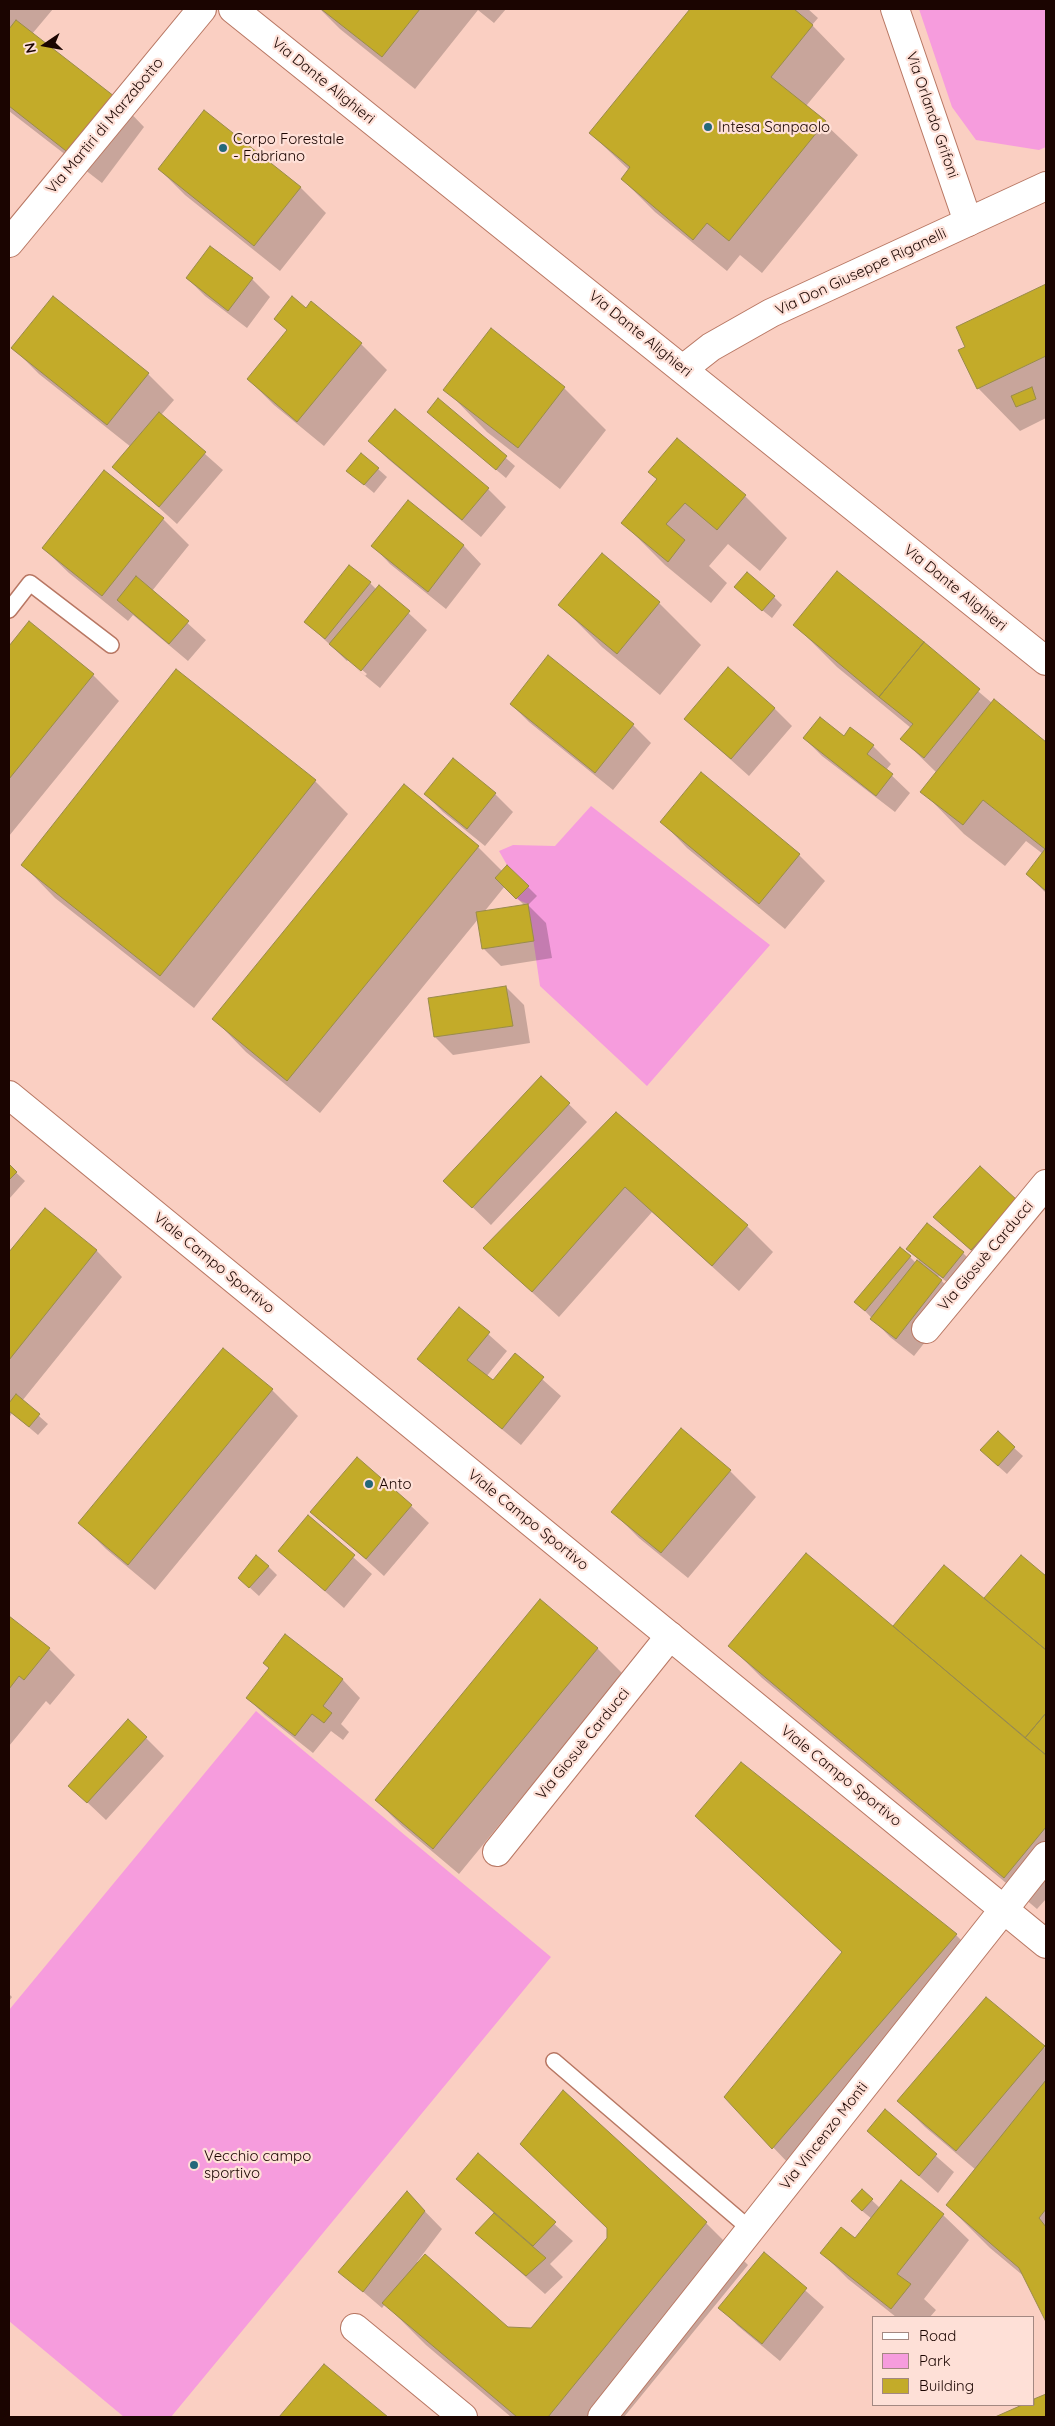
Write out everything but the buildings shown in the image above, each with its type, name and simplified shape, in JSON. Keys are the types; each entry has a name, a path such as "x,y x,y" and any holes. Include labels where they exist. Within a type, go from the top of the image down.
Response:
{"street":[{"name":"Via Martiri di Marzabotto","path":"9,242 202,9"},
{"name":"Via Dante Alighieri","path":"233,9 1046,661"},
{"name":"Via Orlando Grifoni","path":"895,9 968,222"},
{"name":"Via Don Giuseppe Riganelli","path":"682,369 711,347 771,314 1046,186"},
{"name":"Viale Campo Sportivo","path":"9,1095 1046,1944"},
{"name":"Via Giosuè Carducci","path":"926,1329 1046,1184"},
{"name":"Via Giosuè Carducci","path":"496,1852 670,1636"},
{"name":"Via Vincenzo Monti","path":"602,2417 1002,1909 1046,1856"},
{"path":"355,2328 463,2417"}],"lane":[{"path":"9,610 30,583 111,645"},
{"path":"554,2061 750,2229"}],"green space":[{"path":"919,9 1046,9 1046,147 1039,150 976,140 952,107"},
{"path":"591,806 770,945 647,1086 540,986 528,904 516,899 529,886 507,865 499,851 513,845 555,846"},
{"name":"Vecchio campo sportivo","path":"256,1711 551,1957 171,2417 124,2417 9,2321 9,2010"}],"place":[{"name":"Intesa Sanpaolo","path":"708,127"},
{"name":"Corpo Forestale - Fabriano","path":"223,148"},
{"name":"Anto","path":"369,1484"},
{"name":"Vecchio campo sportivo","path":"194,2165"}]}
